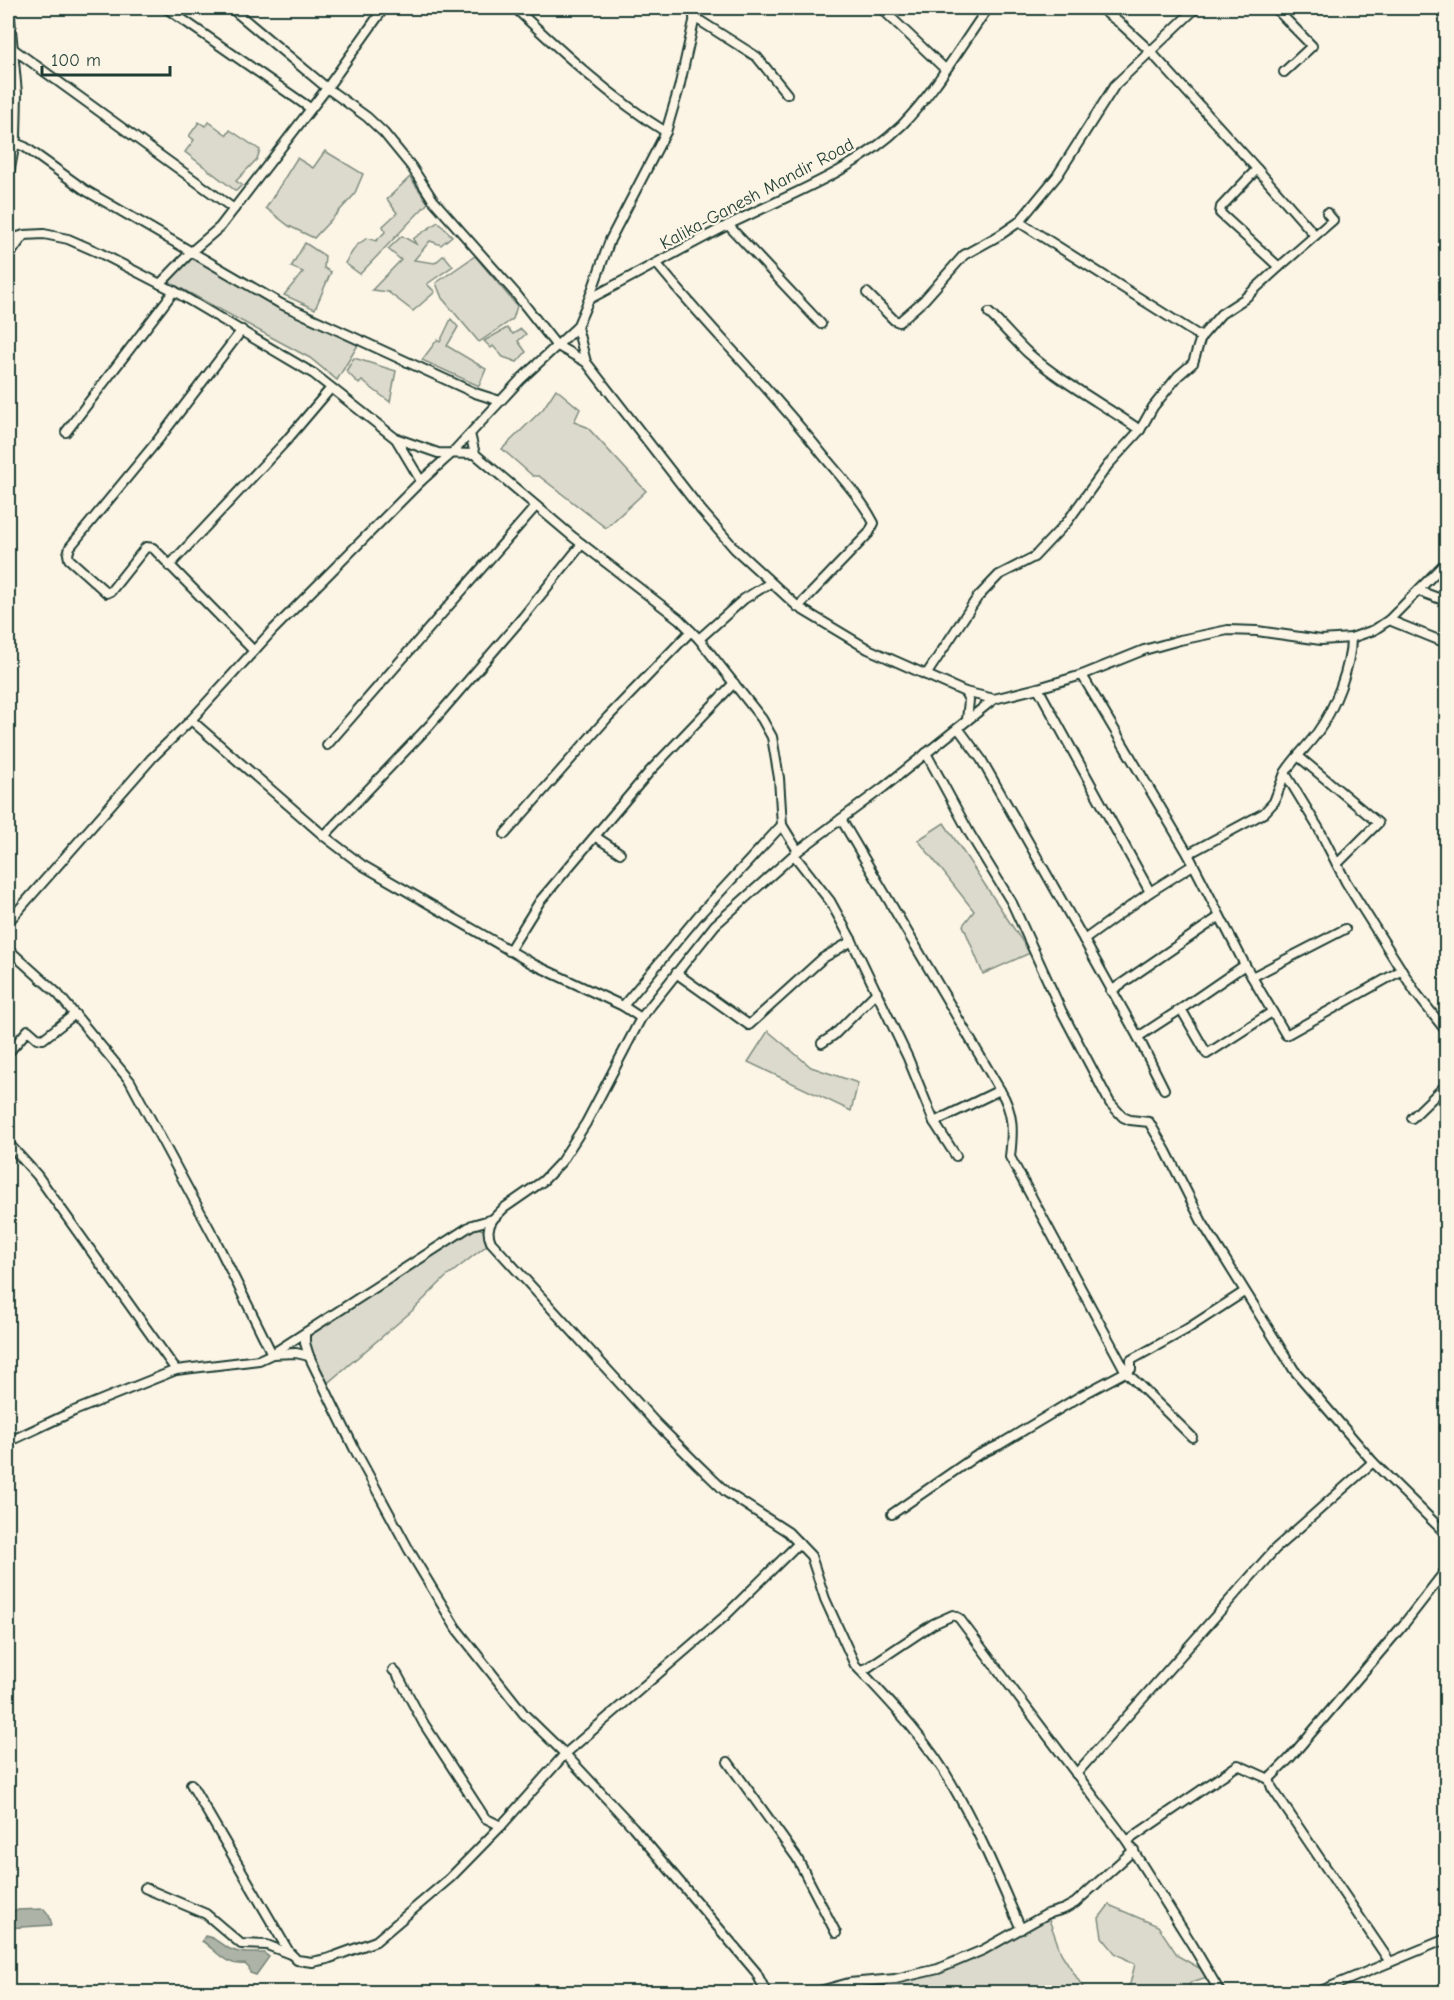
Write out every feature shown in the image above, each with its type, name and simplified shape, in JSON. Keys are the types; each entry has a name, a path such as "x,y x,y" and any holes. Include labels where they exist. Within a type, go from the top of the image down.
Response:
{"street":[{"path":"8,173 15,144 17,93 9,8"},
{"path":"166,8 310,108"},
{"path":"231,8 327,88 367,117 389,138 411,166 433,201 516,294 556,345 586,362 701,510 735,549 770,583 798,607 868,649 965,692 994,699"},
{"path":"160,284 220,227 327,88 384,8"},
{"path":"515,8 569,59 651,123 666,132"},
{"path":"8,922 152,758 191,720 306,595 452,453 556,345 577,327 610,240 666,132 679,88 697,8"},
{"path":"881,8 945,69"},
{"name":"Kalika-Ganesh Mandir Road","path":"589,299 728,225 844,168 878,146 903,124 988,8"},
{"path":"1100,8 1150,51 1314,234"},
{"path":"867,293 894,320 899,322 924,300 964,255 1019,222 1057,176 1115,85 1196,8"},
{"path":"1275,8 1312,46 1284,72"},
{"path":"694,17 757,57 788,94"},
{"path":"12,48 234,209"},
{"path":"15,144 25,147 85,190 281,304 475,393 500,401"},
{"path":"1257,168 1221,207 1220,213 1279,267"},
{"path":"926,675 977,598 999,575 1034,557 1067,522 1108,465 1140,430 1153,407 1178,376 1193,363 1201,337 1221,314 1244,299 1333,219 1327,213"},
{"path":"1019,222 1201,337"},
{"path":"728,225 821,324"},
{"path":"8,240 24,235 44,234 68,239 100,253 174,291 314,374 395,438 438,453 475,454"},
{"path":"8,257 24,235"},
{"path":"657,264 789,412 847,484 874,524 869,533 798,607"},
{"path":"66,432 174,291"},
{"path":"989,313 1028,353 1073,387 1140,430"},
{"path":"577,327 586,362"},
{"path":"242,330 158,440 70,547 68,554 69,559 107,593 146,547 153,548 254,651"},
{"path":"169,566 286,441 331,388"},
{"path":"470,434 475,454 691,631 762,719 772,736 779,778 782,825 796,853 830,901 852,941 908,1058 934,1122 956,1156"},
{"path":"395,438 421,481"},
{"path":"327,745 536,506"},
{"path":"324,836 429,726 523,617 582,544"},
{"path":"488,1235 488,1227 493,1219 504,1208 543,1181 570,1150 612,1076 641,1018 715,926 796,853 994,699 1082,675 1144,650 1228,630 1257,631 1321,640 1351,638 1374,630 1389,620 1446,562"},
{"path":"699,639 744,599 770,583"},
{"path":"1419,591 1446,601"},
{"path":"1389,620 1446,644"},
{"path":"506,834 608,717 691,631"},
{"path":"1188,854 1264,813 1274,802 1285,773 1317,734 1333,705 1351,649 1351,638"},
{"path":"1082,675 1188,854 1219,917 1286,1035 1402,970"},
{"path":"509,951 540,902 650,771 734,683"},
{"path":"1038,688 1150,892"},
{"path":"965,692 969,700 968,720"},
{"path":"191,720 324,836 362,865 509,951 623,1006 641,1018"},
{"path":"958,728 981,759 1138,1037 1164,1089"},
{"path":"926,753 970,834 1012,903 1061,1010 1110,1102 1123,1117 1149,1122 1202,1222 1294,1370 1373,1462 1446,1534"},
{"path":"1298,756 1378,823 1337,864"},
{"path":"1285,773 1337,864 1416,993 1446,1031"},
{"path":"841,819 1008,1102 1013,1131 1010,1157 1126,1372 1192,1437"},
{"path":"623,1006 698,916 782,825"},
{"path":"596,837 620,853"},
{"path":"1084,940 1150,892 1193,865"},
{"path":"1111,991 1219,917"},
{"path":"1252,977 1345,929"},
{"path":"676,973 749,1025 823,958 852,941"},
{"path":"8,950 58,993 130,1081 216,1241 272,1354"},
{"path":"1138,1037 1245,965"},
{"path":"822,1043 834,1035 877,992"},
{"path":"1181,1009 1207,1054 1272,1012"},
{"path":"8,1053 28,1030 37,1038 43,1039 75,1014"},
{"path":"1412,1118 1446,1084"},
{"path":"934,1122 1000,1090"},
{"path":"8,1143 37,1175 176,1370"},
{"path":"8,1442 74,1411 176,1370 259,1360 305,1334 472,1225 493,1219"},
{"path":"472,1225 488,1235 500,1253 655,1422 698,1465 726,1492 768,1517 799,1543 810,1556 825,1599 855,1665 918,1734 953,1786 990,1859 1021,1929"},
{"path":"892,1514 976,1456 1131,1369 1131,1360 1187,1329 1244,1292"},
{"path":"305,1334 309,1356 354,1448 409,1550 456,1628 524,1714 633,1827 756,1972 766,1992"},
{"path":"272,1354 296,1353 309,1356"},
{"path":"1076,1774 1275,1549 1373,1462"},
{"path":"191,1784 297,1960 312,1962 327,1959 376,1941 450,1878 501,1826 565,1754 724,1617 799,1543"},
{"path":"1269,1779 1289,1759 1404,1624 1446,1570"},
{"path":"860,1670 867,1668 933,1624 953,1615 959,1618 1134,1850 1220,1992"},
{"path":"393,1671 397,1674 424,1724 485,1818 501,1826"},
{"path":"728,1762 797,1858 836,1933"},
{"path":"1127,1841 1238,1765 1269,1779 1272,1788 1390,1962"},
{"path":"816,1992 849,1983 895,1979 938,1969 983,1950 1047,1914 1075,1903 1134,1850"},
{"path":"145,1888 206,1914 241,1944 267,1945 293,1955"},
{"path":"1318,1992 1446,1939"}],"shaded area":[{"path":"199,122 205,126 209,122 227,135 230,130 260,150 257,159 236,181 242,185 236,191 185,152 194,140 189,136"},
{"path":"325,151 363,174 354,195 314,238 289,226 266,208 297,158 313,168"},
{"path":"410,177 428,203 360,274 345,263 356,246 367,238 376,241 385,232 383,226 397,213 387,199"},
{"path":"438,222 452,236 441,245 430,241 414,260 435,263 444,255 453,266 427,284 435,292 413,311 388,292 372,290 401,260 388,249 402,236 416,244 413,239"},
{"path":"305,243 325,256 324,268 331,272 315,309 284,295 303,272 291,267"},
{"path":"475,256 517,306 513,319 479,342 442,298 436,283"},
{"path":"192,257 358,345 337,380 310,358 169,282"},
{"path":"451,319 458,327 447,346 486,369 479,386 422,360 437,340 440,342"},
{"path":"507,328 513,334 521,329 526,334 518,341 526,352 517,362 503,357 493,346 491,348 484,341"},
{"path":"354,358 396,371 390,402 362,381 359,384 346,371"},
{"path":"556,389 580,409 574,422 587,427 646,491 606,528 539,476 533,476 502,449 543,409"},
{"path":"944,823 1030,953 983,974 963,925 974,911 918,840"},
{"path":"768,1031 811,1067 858,1083 851,1111 748,1062"},
{"path":"472,1225 483,1230 491,1242 445,1278 412,1311 324,1386 309,1356 305,1334"},
{"path":"1109,1905 1158,1926 1178,1956 1210,1976 1189,1983 1194,1992 1120,1992 1130,1984 1135,1964 1115,1953 1102,1937 1099,1918"},
{"path":"44,1909 52,1925 8,1928 8,1912"},
{"path":"1047,1914 1061,1953 1086,1992 816,1992 938,1969"},
{"path":"205,1936 234,1951 264,1953 269,1957 256,1975 250,1973 245,1964 232,1963 222,1957 202,1941"}]}
